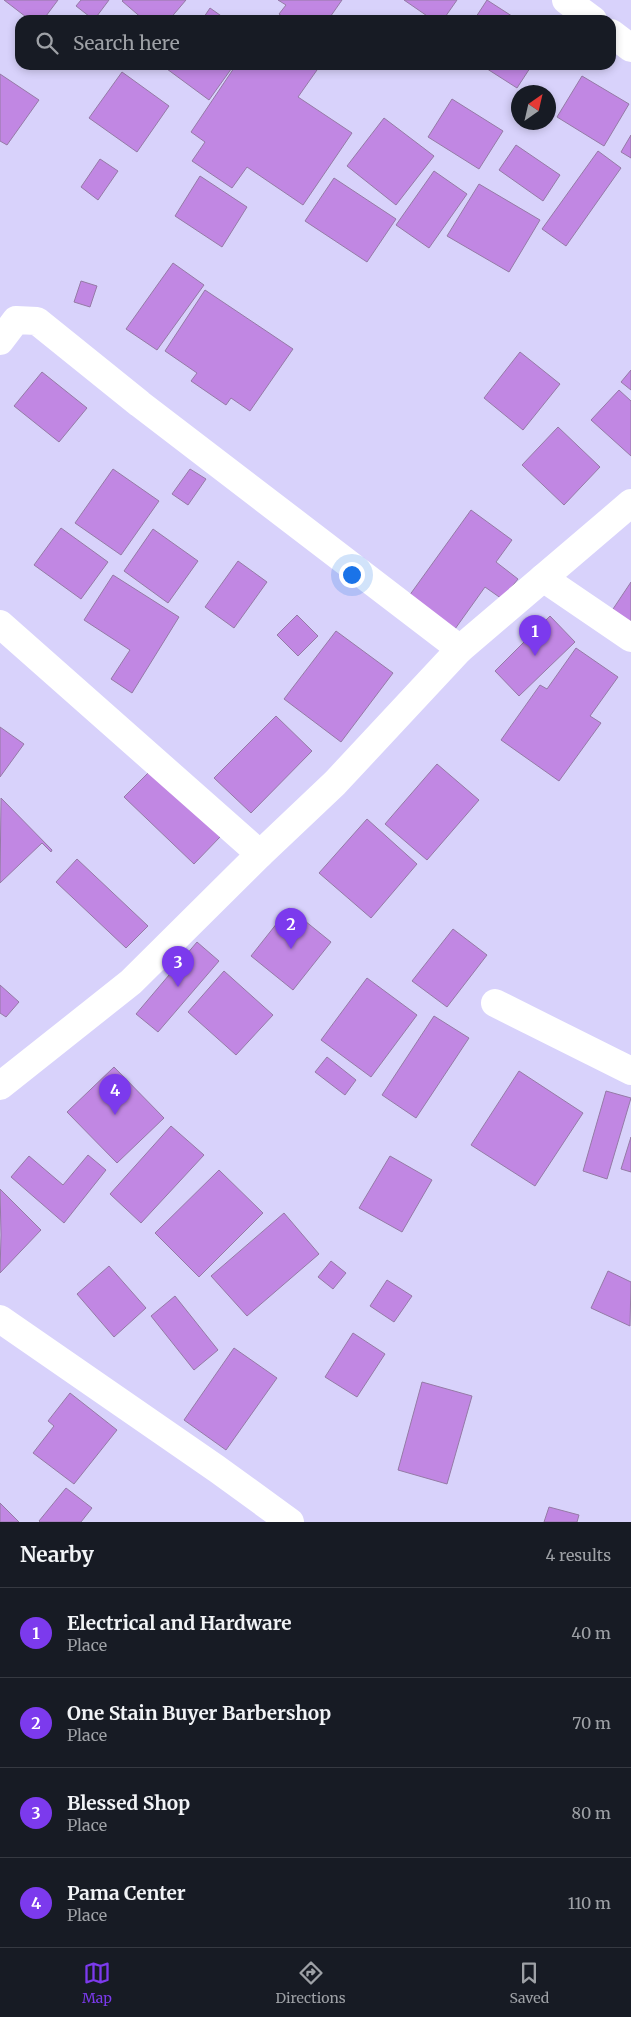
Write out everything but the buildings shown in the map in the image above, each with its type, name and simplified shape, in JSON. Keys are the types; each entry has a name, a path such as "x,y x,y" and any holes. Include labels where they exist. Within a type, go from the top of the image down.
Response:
{"street":[{"path":"566,0 587,15"},
{"path":"616,37 631,48"},
{"path":"0,341 16,320 37,321 140,404 460,649"},
{"path":"0,1086 131,982 260,854 335,783 460,649 631,503"},
{"path":"543,578 631,638"},
{"path":"0,624 260,854"},
{"path":"495,1002 631,1071"},
{"path":"0,1319 217,1469 290,1522"}],"place":[{"name":"Electrical and Hardware","path":"535,656"},
{"name":"One Stain Buyer Barbershop","path":"291,949"},
{"name":"Blessed Shop","path":"178,987"},
{"name":"Pama Center","path":"115,1115"}]}
